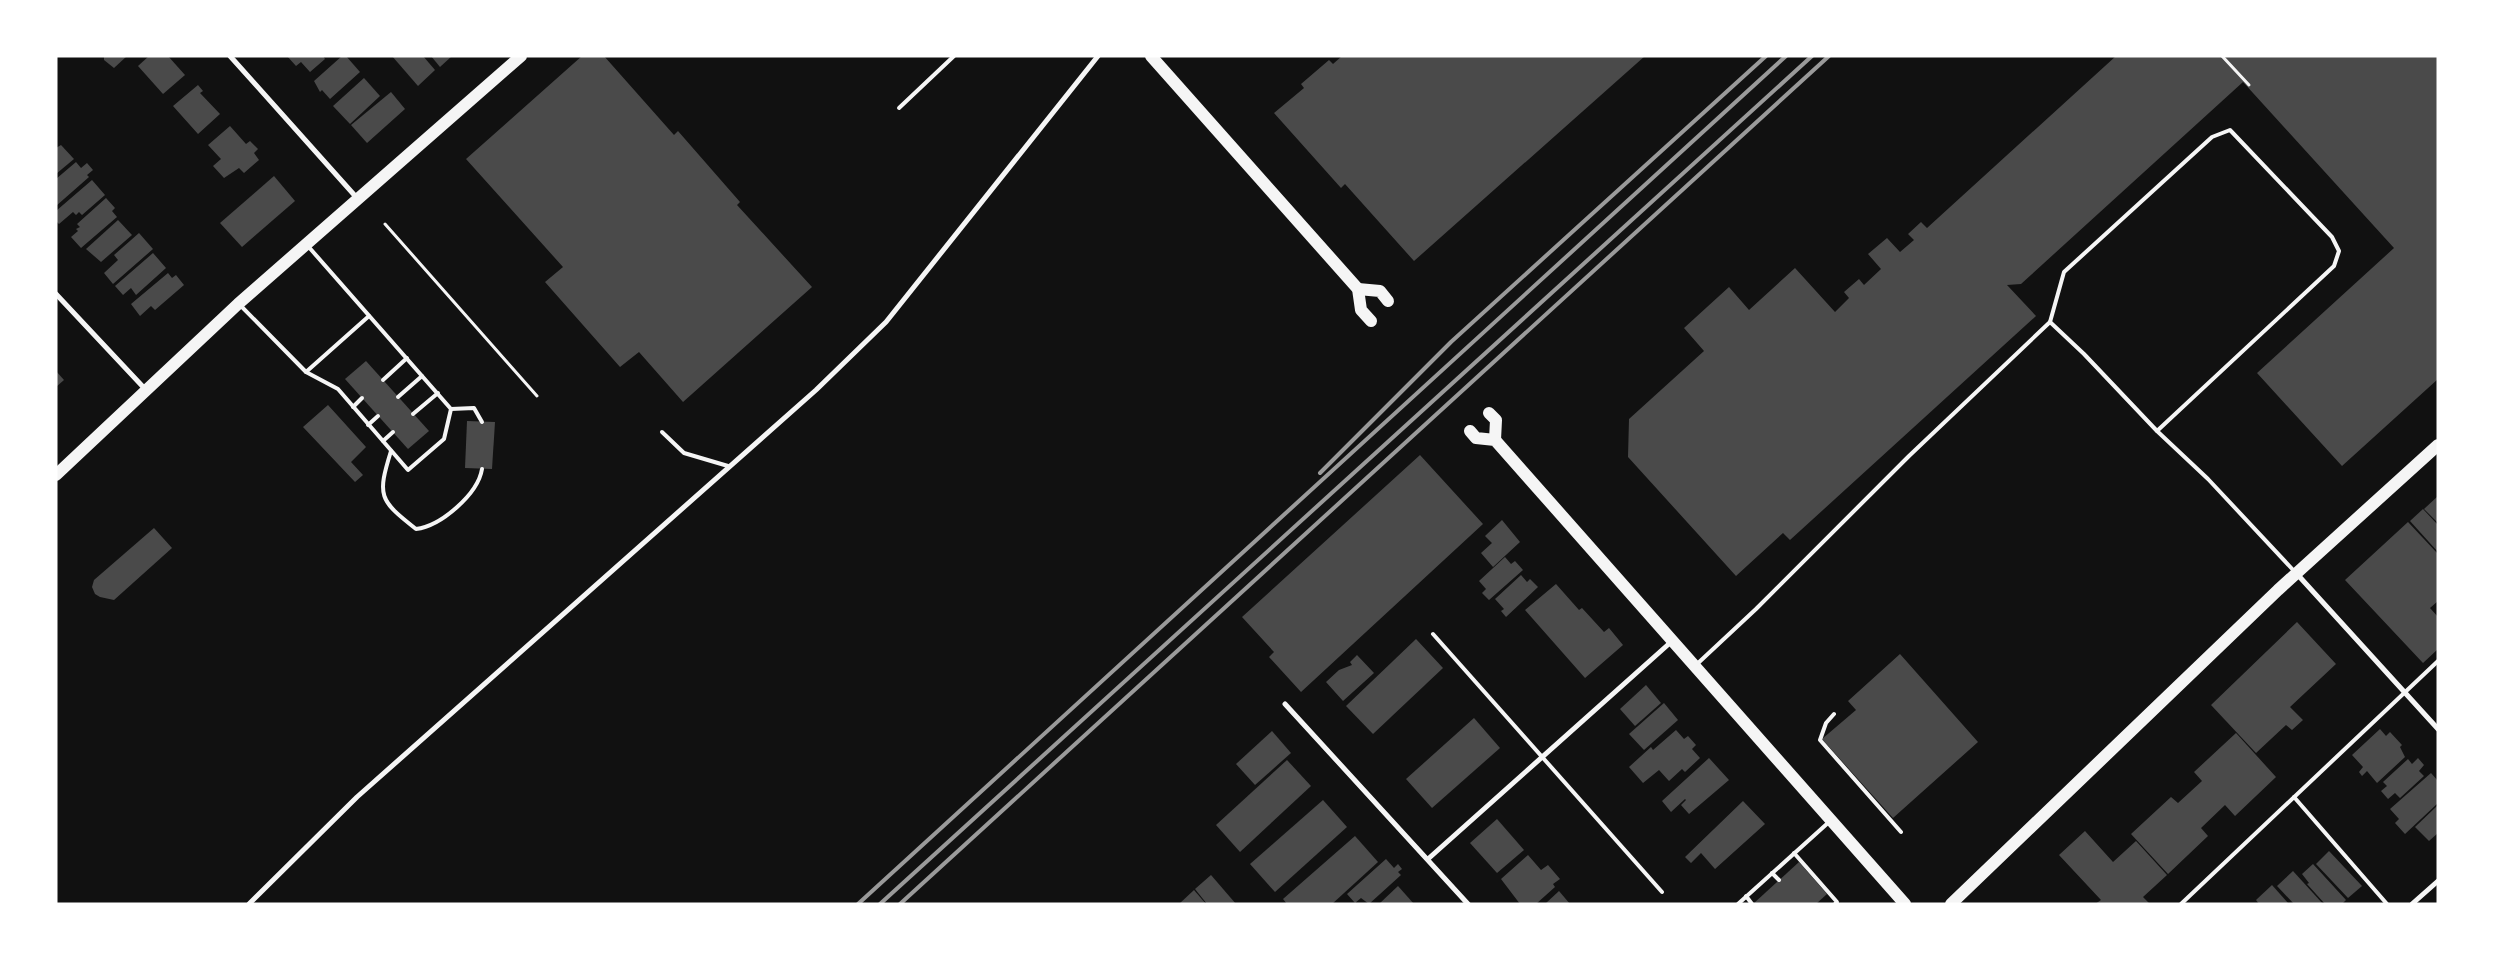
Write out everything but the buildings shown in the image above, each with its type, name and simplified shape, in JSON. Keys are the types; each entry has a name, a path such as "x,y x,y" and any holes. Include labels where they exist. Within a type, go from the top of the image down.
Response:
{"main road":[{"path":"56,475 238,304 521,56"},
{"path":"1151,56 1358,289 1361,310 1371,321"},
{"path":"1358,289 1380,291 1388,300"},
{"path":"1489,413 1496,420 1495,440"},
{"path":"1470,431 1476,438 1495,440 1905,904"},
{"path":"1952,904 2297,573 2438,445"}],"street":[{"path":"230,56 358,199"},
{"path":"249,904 357,797 728,466 816,390 886,322 1098,56"},
{"path":"56,294 146,390"},
{"path":"2297,573 2438,729"},
{"path":"1428,860 1672,642"},
{"path":"1285,704 1468,904"},
{"path":"2412,904 2438,881"}],"lane":[{"path":"899,108 954,56"},
{"path":"1694,667 1756,610 1829,534 2050,322 2064,272 2212,137 2230,130 2332,237 2339,251 2334,266 2157,431"},
{"path":"238,304 306,372 338,389 408,470 444,439 450,408 306,244"},
{"path":"306,372 369,316"},
{"path":"2050,322 2084,354 2157,431 2208,479 2297,573"},
{"path":"383,380 407,358"},
{"path":"398,398 422,376"},
{"path":"413,414 438,393"},
{"path":"353,407 362,398"},
{"path":"450,408 474,408 482,422"},
{"path":"368,424 378,416"},
{"path":"383,441 393,432"},
{"path":"662,432 684,453 728,466"},
{"path":"391,451 382,482 382,495 393,511 416,529 428,528 468,497 480,480 482,469"},
{"path":"1433,634 1662,892"},
{"path":"2181,904 2438,661"},
{"path":"1834,714 1826,723 1820,740 1901,832"},
{"path":"2294,797 2387,904"},
{"path":"1738,904 1831,820"},
{"path":"1794,853 1837,902 1835,904"},
{"path":"1772,873 1779,880"},
{"path":"1746,896 1752,904"}],"path":[{"path":"2222,56 2249,86"},
{"path":"385,224 537,396"}],"railway":[{"path":"1320,473 1451,342 1766,56"},
{"path":"858,904 1786,56"},
{"path":"880,904 1812,56"},
{"path":"900,904 1829,56"}]}
